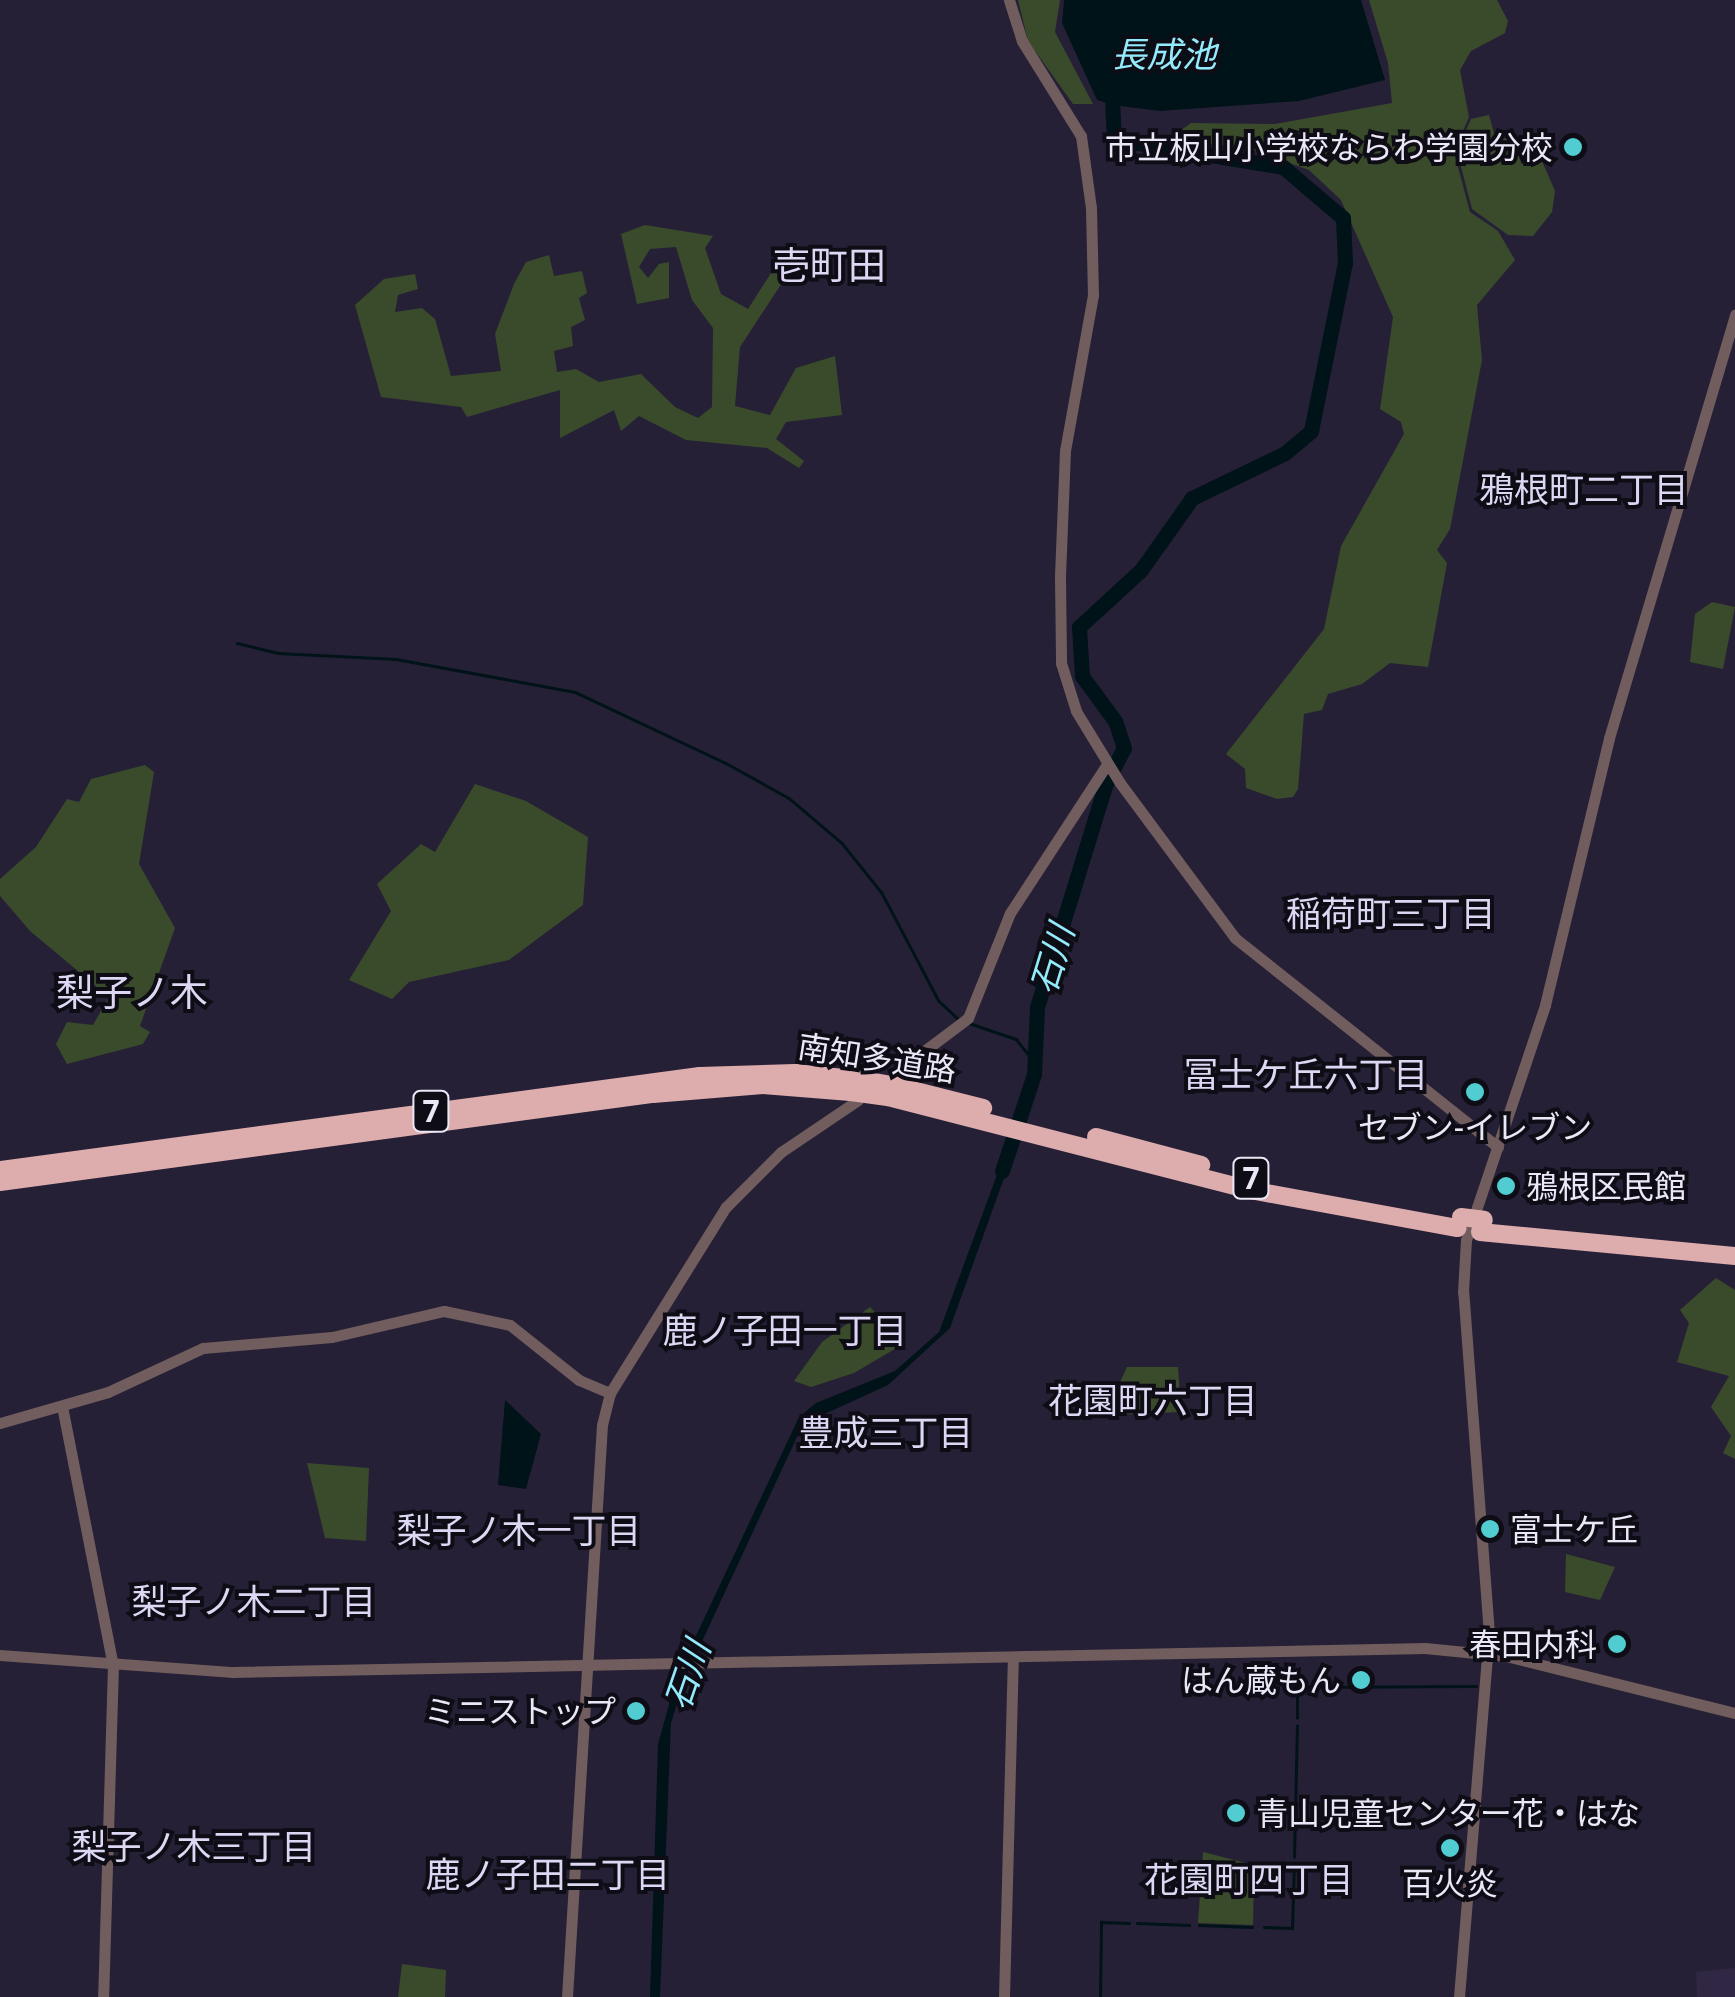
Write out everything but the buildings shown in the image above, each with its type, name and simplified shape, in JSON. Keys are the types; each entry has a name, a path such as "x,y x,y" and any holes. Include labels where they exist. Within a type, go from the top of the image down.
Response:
{"highway":[{"name":"南知多道路","path":"0,1170 700,1076 795,1073 857,1090"},
{"name":"南知多道路","path":"0,1182 653,1094 763,1085 857,1090 893,1086 1043,1129 1460,1223 1735,1256"},
{"name":"南知多道路","path":"1482,1226 1735,1245"}],"street":[{"path":"1009,0 1022,41 1067,104 1085,153 1095,274 1065,451 1061,662 1076,711 1120,783 1252,954 1498,1146"},
{"path":"1459,1997 1488,1653 1488,1574 1463,1256 1541,1019 1601,766 1735,314"},
{"path":"893,1086 966,1021 1020,895 1107,764"},
{"path":"566,1997 602,1426 610,1393 726,1207 781,1152 857,1090"},
{"path":"0,1423 62,1406 203,1348 332,1337 444,1311 510,1324 579,1380 610,1393"},
{"path":"62,1406 112,1665 103,1997"},
{"path":"0,1655 233,1672 1371,1648 1488,1653 1735,1714"},
{"path":"1004,1997 1014,1657"}],"shaded area":[{"path":"1735,1968 1735,1997 1697,1997 1696,1972"}],"green space":[{"path":"1018,0 1060,0 1055,32 1093,104 1073,104 1028,41"},
{"path":"1369,0 1497,0 1508,21 1505,33 1471,51 1460,70 1469,117 1454,152 1470,212 1498,231 1515,260 1477,305 1482,360 1450,529 1437,550 1447,563 1428,667 1390,663 1362,684 1328,694 1322,710 1304,714 1298,789 1293,797 1277,799 1246,788 1245,769 1226,754 1324,629 1341,546 1404,434 1401,422 1380,409 1393,317 1341,200 1309,170 1256,151 1172,137 1191,123 1275,124 1392,103 1388,63"},
{"path":"1489,115 1495,137 1516,140 1542,161 1555,191 1552,212 1533,236 1508,235 1472,209 1457,151 1471,119"},
{"path":"645,225 713,236 705,248 721,294 748,309 780,259 795,263 740,347 735,406 770,415 796,368 835,356 842,415 786,422 776,439 804,461 799,468 767,448 686,440 639,416 621,431 614,410 560,438 560,390 467,417 461,407 381,397 355,305 384,279 415,274 418,289 398,295 395,312 422,308 435,319 451,376 501,371 495,334 514,284 526,262 549,255 554,276 582,271 587,293 579,298 585,320 571,327 573,346 554,351 557,372 576,369 599,382 641,374 675,407 698,418 712,407 713,328 692,300 676,247 650,249 639,267 648,278 659,264 669,262 669,298 637,304 621,234"},
{"path":"1712,602 1735,607 1723,669 1690,662 1695,614"},
{"path":"145,765 154,772 139,864 175,928 140,1026 150,1032 143,1044 67,1064 56,1044 67,1022 93,1025 109,997 30,931 0,896 0,879 36,847 67,799 79,802 91,779"},
{"path":"475,784 526,801 588,837 583,905 509,960 409,982 392,999 349,980 391,911 377,884 421,844 435,852"},
{"path":"1716,1278 1735,1290 1735,1459 1723,1453 1731,1436 1711,1407 1729,1376 1677,1362 1689,1323 1680,1310"},
{"path":"870,1307 905,1343 854,1373 811,1387 794,1381 822,1342"},
{"path":"1127,1367 1178,1367 1181,1412 1111,1415 1107,1410"},
{"path":"307,1463 369,1468 366,1541 325,1538"},
{"path":"1566,1554 1615,1567 1600,1600 1565,1592"},
{"path":"1203,1852 1254,1865 1253,1925 1198,1923"},
{"path":"402,1964 446,1970 445,1997 398,1997"}],"water":[{"name":"長成池","path":"1064,0 1361,0 1385,80 1299,101 1160,111 1112,105 1097,100 1062,23"},
{"path":"1005,1153 1013,1153 950,1328 888,1385 803,1424 686,1676 671,1723 660,1997 650,1997 658,1744 677,1676 799,1417 816,1403 895,1371 939,1332"},
{"path":"505,1400 541,1434 526,1489 498,1485"}],"waterway":[{"name":"石川","path":"1002,1171 1034,1074 1037,1007 1106,783 1124,748 1115,721 1082,676 1079,627 1141,570 1192,498 1285,453 1311,431 1345,263 1343,218 1283,167 1114,139 1112,105"},
{"path":"237,643 278,653 396,659 575,692 726,763 789,798 842,843 882,893 939,1001 957,1018"},
{"path":"969,1023 1016,1039 1033,1060"},
{"path":"1297,1718 1297,1687 1476,1686"},
{"path":"1294,1857 1297,1726"},
{"path":"1264,1927 1292,1928 1294,1865"},
{"path":"1100,1997 1101,1922 1129,1923"},
{"path":"1137,1923 1189,1925"},
{"path":"1199,1925 1252,1927"}],"place":[{"name":"市立板山小学校ならわ学園分校","path":"1573,147"},
{"name":"セブン-イレブン","path":"1475,1092"},
{"name":"鴉根区民館","path":"1506,1186"},
{"name":"富士ケ丘","path":"1490,1529"},
{"name":"春田内科","path":"1617,1644"},
{"name":"はん蔵もん","path":"1361,1680"},
{"name":"ミニストップ","path":"636,1711"},
{"name":"青山児童センター花・はな","path":"1236,1813"},
{"name":"百火炎","path":"1450,1848"}],"district":[{"name":"壱町田","path":"829,265"},
{"name":"鴉根町二丁目","path":"1584,489"},
{"name":"稲荷町三丁目","path":"1391,913"},
{"name":"梨子ノ木","path":"132,992"},
{"name":"冨士ケ丘六丁目","path":"1306,1074"},
{"name":"鹿ノ子田一丁目","path":"785,1330"},
{"name":"花園町六丁目","path":"1153,1400"},
{"name":"豊成三丁目","path":"886,1432"},
{"name":"梨子ノ木一丁目","path":"519,1530"},
{"name":"梨子ノ木二丁目","path":"254,1601"},
{"name":"梨子ノ木三丁目","path":"194,1846"},
{"name":"鹿ノ子田二丁目","path":"548,1874"},
{"name":"花園町四丁目","path":"1249,1879"}]}
